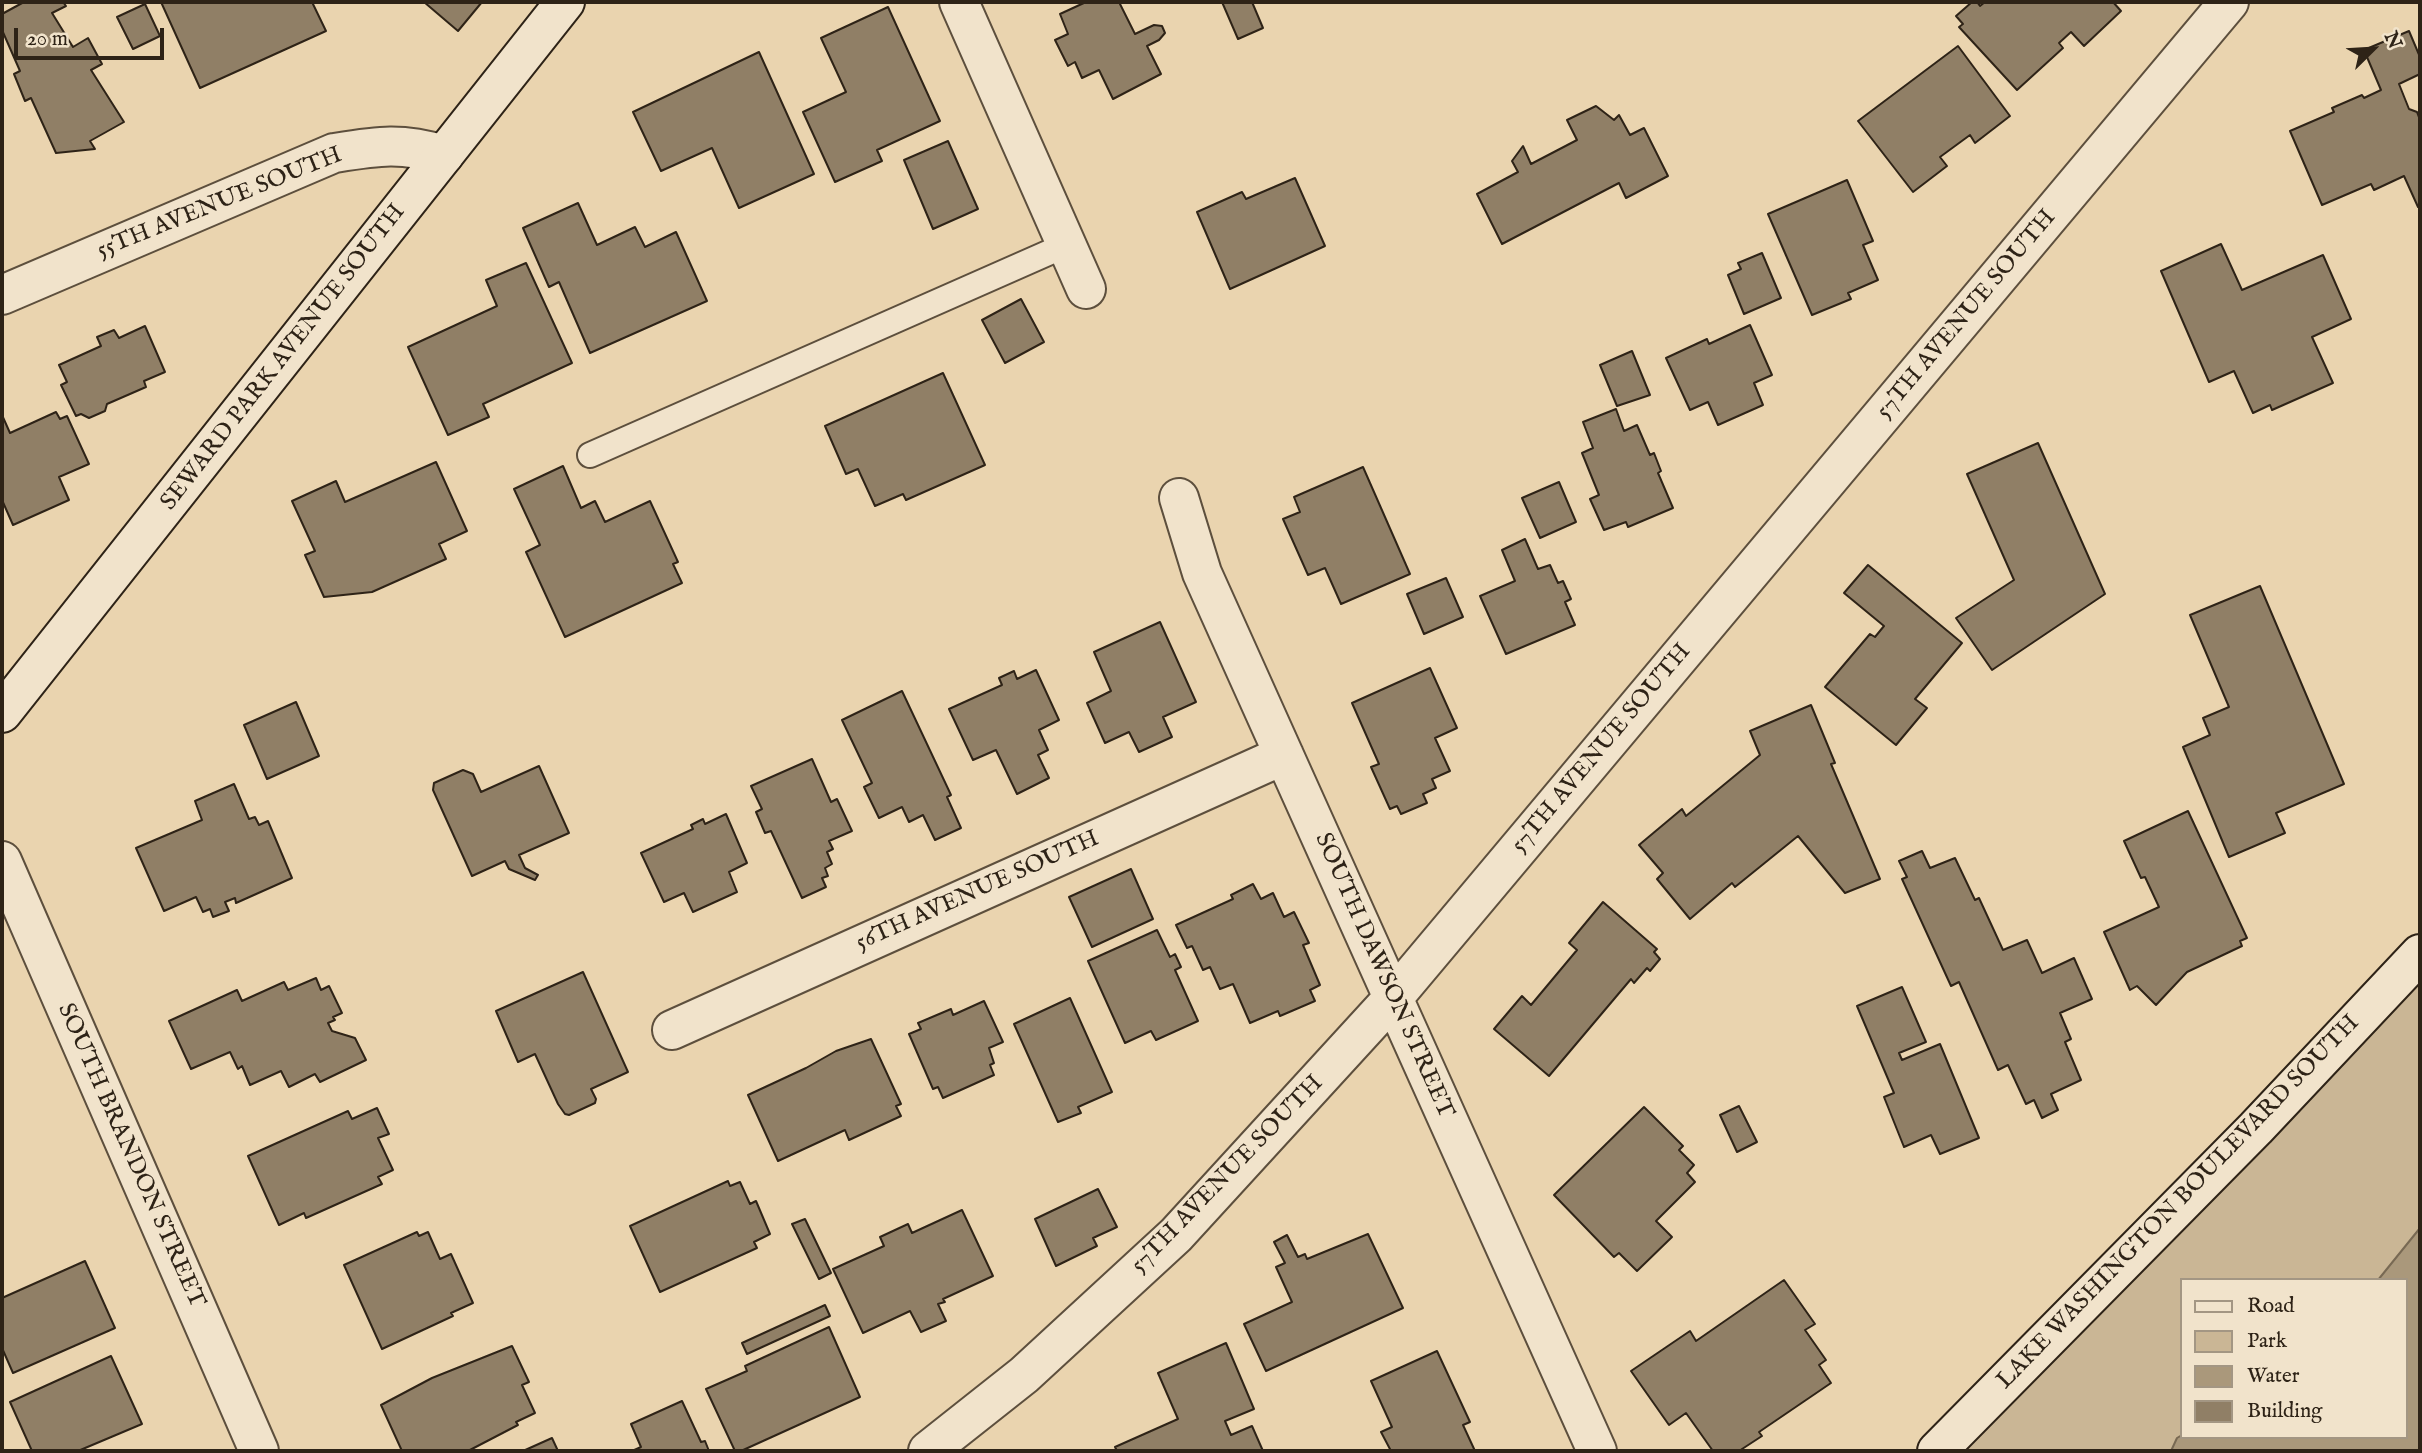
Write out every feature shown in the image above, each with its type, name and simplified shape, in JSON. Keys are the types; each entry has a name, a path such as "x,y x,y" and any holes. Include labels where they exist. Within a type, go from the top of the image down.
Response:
{"street":[{"name":"SEWARD PARK AVENUE SOUTH","path":"2,713 565,2"},
{"path":"959,2 1086,289"},
{"name":"57TH AVENUE SOUTH","path":"928,1451 1024,1375 1176,1236 1393,998 2229,2"},
{"name":"55TH AVENUE SOUTH","path":"2,295 334,153 384,145 422,148 444,155"},
{"name":"SOUTH DAWSON STREET","path":"1179,498 1202,573 1597,1451"},
{"name":"56TH AVENUE SOUTH","path":"672,1030 1284,755"},
{"name":"SOUTH BRANDON STREET","path":"2,861 259,1451"},
{"name":"LAKE WASHINGTON BOULEVARD SOUTH","path":"1937,1451 2256,1128 2420,954"}],"lane":[{"path":"590,455 1066,245"}],"green space":[{"path":"2420,973 2420,1228 2380,1278 2180,1278 2180,1436 2171,1451 1964,1451 2277,1134"}],"water":[{"path":"2420,1228 2420,1451 2171,1451 2180,1436 2180,1439 2408,1439 2408,1278 2380,1278"}],"building":[{"path":"24,2 63,2 66,6 52,13 73,47 88,38 102,64 91,70 124,122 90,141 95,149 56,153 31,98 25,101 14,74 20,71 2,30 2,14"},
{"path":"161,2 312,2 326,31 200,88"},
{"path":"424,2 482,2 458,31"},
{"path":"1086,2 1119,2 1135,34 1154,25 1162,26 1165,33 1159,40 1147,46 1161,74 1113,99 1099,70 1082,78 1075,62 1068,66 1055,40 1068,34 1060,14"},
{"path":"1222,2 1252,2 1263,28 1238,39"},
{"path":"1972,2 1977,2 1980,6 1985,2 2113,2 2121,11 2084,46 2071,32 2059,43 2063,48 2017,90 1959,27 1963,24 1956,16"},
{"path":"145,4 160,36 133,49 117,17"},
{"path":"888,7 940,121 877,150 882,161 835,182 803,112 846,92 821,38"},
{"path":"2409,31 2420,57 2420,74 2399,84 2409,109 2417,112 2420,120 2420,205 2418,207 2404,176 2374,190 2371,184 2322,205 2290,131 2334,112 2332,108 2381,90 2364,50"},
{"path":"1958,46 2010,116 1975,143 1970,135 1940,157 1947,166 1913,192 1858,121"},
{"path":"759,52 814,174 739,208 712,148 661,171 633,112"},
{"path":"1596,106 1614,120 1619,115 1630,135 1644,128 1668,176 1626,198 1619,183 1502,244 1477,194 1518,172 1512,161 1523,146 1531,164 1577,140 1567,120"},
{"path":"948,141 978,209 933,229 904,160"},
{"path":"1295,178 1325,246 1230,289 1197,212 1242,192 1246,199"},
{"path":"1847,180 1873,241 1863,245 1878,280 1848,293 1851,299 1812,315 1768,214"},
{"path":"578,203 597,245 635,227 645,247 676,232 707,301 590,353 559,282 549,287 523,228"},
{"path":"2221,244 2242,290 2323,255 2351,319 2312,337 2333,383 2272,410 2270,405 2253,413 2234,371 2209,382 2161,271"},
{"path":"1762,253 1781,298 1744,314 1728,275 1741,269 1738,263"},
{"path":"526,263 572,363 483,404 489,417 448,435 408,347 497,306 486,280"},
{"path":"1021,299 1044,342 1005,363 982,320"},
{"path":"1750,325 1772,375 1754,383 1763,405 1718,425 1708,402 1690,410 1666,358 1707,339 1709,344"},
{"path":"145,326 165,372 144,381 146,387 107,404 105,411 89,418 81,414 76,416 61,385 67,382 59,365 101,346 97,337 114,330 119,338"},
{"path":"1632,351 1650,395 1617,406 1600,365"},
{"path":"943,373 985,465 906,500 903,494 875,506 858,469 846,474 825,426"},
{"path":"1616,409 1624,431 1637,425 1650,455 1654,453 1661,471 1658,473 1673,508 1628,527 1626,522 1604,530 1590,499 1599,495 1582,453 1593,448 1583,422"},
{"path":"56,412 60,419 67,416 89,464 59,477 69,500 13,525 2,500 2,415 10,433"},
{"path":"2038,443 2105,594 1992,670 1956,618 2014,580 1967,474"},
{"path":"436,462 467,531 439,544 446,559 372,592 324,597 305,555 315,551 292,501 336,481 345,502"},
{"path":"563,466 581,508 595,501 605,522 650,501 678,562 673,564 682,583 565,637 526,552 540,545 514,489"},
{"path":"1363,467 1410,574 1341,604 1325,568 1308,575 1283,519 1300,512 1294,497"},
{"path":"1559,482 1576,522 1540,538 1522,498"},
{"path":"1525,539 1538,569 1550,565 1558,583 1563,581 1571,599 1565,602 1575,625 1506,654 1480,596 1515,581 1502,550"},
{"path":"1868,565 1962,643 1915,699 1927,708 1896,745 1825,687 1870,634 1875,637 1884,626 1844,593"},
{"path":"1446,578 1463,617 1424,634 1407,594"},
{"path":"2260,586 2344,784 2276,813 2285,833 2229,857 2183,747 2210,735 2203,718 2229,707 2190,615"},
{"path":"1160,622 1196,702 1163,717 1172,737 1139,752 1129,732 1105,743 1087,703 1111,691 1094,652"},
{"path":"1430,668 1457,728 1435,738 1450,771 1432,779 1436,788 1423,794 1427,803 1401,814 1397,806 1390,809 1371,767 1379,764 1352,703"},
{"path":"1036,670 1059,720 1039,730 1048,750 1038,755 1049,778 1017,794 996,750 973,760 949,709 1002,685 999,678 1014,671 1017,679"},
{"path":"902,691 951,795 947,797 961,828 935,840 923,815 909,822 902,807 879,818 864,787 872,783 842,720"},
{"path":"296,702 319,756 267,779 244,725"},
{"path":"1811,705 1835,763 1831,764 1880,879 1845,893 1798,836 1735,887 1732,883 1690,919 1657,879 1663,873 1639,845 1682,809 1686,816 1760,755 1750,731"},
{"path":"812,759 831,802 837,799 852,831 829,841 833,849 827,852 832,864 825,868 828,876 822,878 826,887 802,898 771,831 765,833 756,812 762,809 751,786"},
{"path":"539,766 569,833 519,855 525,868 538,875 535,880 509,869 505,861 472,876 433,790 434,783 463,770 473,774 481,792"},
{"path":"234,784 249,819 255,817 259,825 268,821 292,878 236,903 235,898 225,902 229,911 213,917 210,909 203,912 196,897 164,911 136,848 202,820 195,801"},
{"path":"2188,811 2247,938 2240,941 2242,946 2187,972 2156,1005 2137,986 2130,990 2104,932 2159,907 2145,877 2141,878 2124,841"},
{"path":"726,814 747,863 729,872 737,892 693,912 684,893 664,902 641,853 693,829 691,825 703,819 705,824"},
{"path":"1922,851 1930,868 1955,858 1975,900 1979,898 2003,950 2027,940 2042,973 2074,958 2092,999 2060,1013 2071,1039 2065,1042 2081,1080 2051,1094 2058,1110 2042,1118 2034,1100 2026,1104 2008,1065 1998,1070 1959,982 1951,986 1902,879 1907,877 1899,861"},
{"path":"1131,869 1153,919 1092,947 1069,897"},
{"path":"1253,884 1261,899 1273,893 1284,917 1294,912 1309,943 1303,945 1320,985 1310,990 1315,1001 1280,1016 1278,1011 1250,1023 1233,984 1220,989 1210,967 1203,970 1192,946 1187,948 1176,925 1233,899 1231,895"},
{"path":"1603,902 1657,949 1654,952 1660,959 1650,971 1647,968 1634,983 1631,979 1549,1076 1494,1029 1522,996 1531,1005 1577,950 1569,943"},
{"path":"1157,930 1170,957 1175,954 1181,967 1175,970 1198,1021 1156,1040 1151,1031 1125,1043 1088,961"},
{"path":"583,972 628,1072 591,1089 595,1103 569,1115 565,1114 558,1104 535,1054 518,1062 496,1011"},
{"path":"316,978 321,990 329,986 342,1013 328,1023 332,1031 355,1038 366,1060 320,1082 315,1074 289,1087 281,1071 250,1085 242,1066 238,1069 230,1052 191,1069 169,1021 237,990 242,1001 284,982 288,990"},
{"path":"1902,987 1926,1042 1899,1053 1902,1060 1940,1044 1979,1138 1940,1154 1931,1135 1904,1147 1884,1097 1894,1093 1857,1006"},
{"path":"1070,998 1112,1092 1078,1107 1081,1113 1058,1122 1014,1024"},
{"path":"984,1001 1003,1042 989,1048 994,1063 990,1065 994,1075 943,1098 938,1087 933,1089 909,1034 921,1029 918,1023 951,1009 953,1015"},
{"path":"871,1039 901,1104 896,1106 901,1116 849,1140 845,1130 778,1161 748,1095 836,1051"},
{"path":"1739,1106 1757,1142 1737,1152 1720,1115"},
{"path":"1644,1107 1683,1146 1679,1150 1694,1165 1687,1173 1695,1182 1656,1221 1672,1237 1637,1271 1619,1253 1614,1257 1554,1195"},
{"path":"377,1108 389,1134 378,1138 393,1170 378,1177 382,1184 306,1218 304,1213 279,1225 248,1156 348,1111 352,1119"},
{"path":"728,1181 730,1186 740,1182 750,1204 756,1201 770,1234 754,1242 757,1248 660,1292 630,1226"},
{"path":"1098,1189 1117,1227 1093,1238 1097,1246 1056,1266 1035,1219"},
{"path":"962,1210 993,1276 943,1299 945,1302 938,1304 946,1321 921,1332 910,1311 863,1333 833,1269 884,1246 880,1237 908,1224 912,1233"},
{"path":"805,1219 831,1273 819,1279 792,1224"},
{"path":"417,1232 419,1236 428,1232 440,1259 451,1254 473,1303 451,1313 453,1316 382,1349 344,1265"},
{"path":"1368,1234 1403,1308 1266,1371 1244,1324 1292,1302 1276,1267 1285,1263 1274,1242 1287,1235 1298,1257 1305,1254 1307,1259"},
{"path":"85,1261 115,1328 13,1373 2,1348 2,1298"},
{"path":"1784,1280 1815,1324 1805,1330 1826,1360 1819,1365 1831,1383 1759,1432 1762,1436 1739,1451 1713,1451 1686,1413 1669,1425 1631,1371 1690,1331 1696,1341"},
{"path":"825,1305 830,1316 747,1354 742,1343"},
{"path":"829,1327 860,1397 741,1451 735,1451 706,1389 747,1371 745,1366"},
{"path":"1226,1343 1254,1409 1225,1421 1231,1435 1252,1426 1263,1451 1117,1451 1115,1447 1178,1419 1158,1373"},
{"path":"512,1346 529,1382 522,1385 535,1413 468,1451 402,1451 381,1405 432,1378"},
{"path":"1437,1351 1470,1422 1463,1425 1475,1451 1391,1451 1381,1432 1392,1427 1371,1381"},
{"path":"111,1356 142,1424 78,1451 32,1451 10,1402"},
{"path":"682,1401 701,1442 705,1441 709,1451 632,1451 641,1447 631,1424"},
{"path":"552,1438 558,1451 523,1451"}]}
